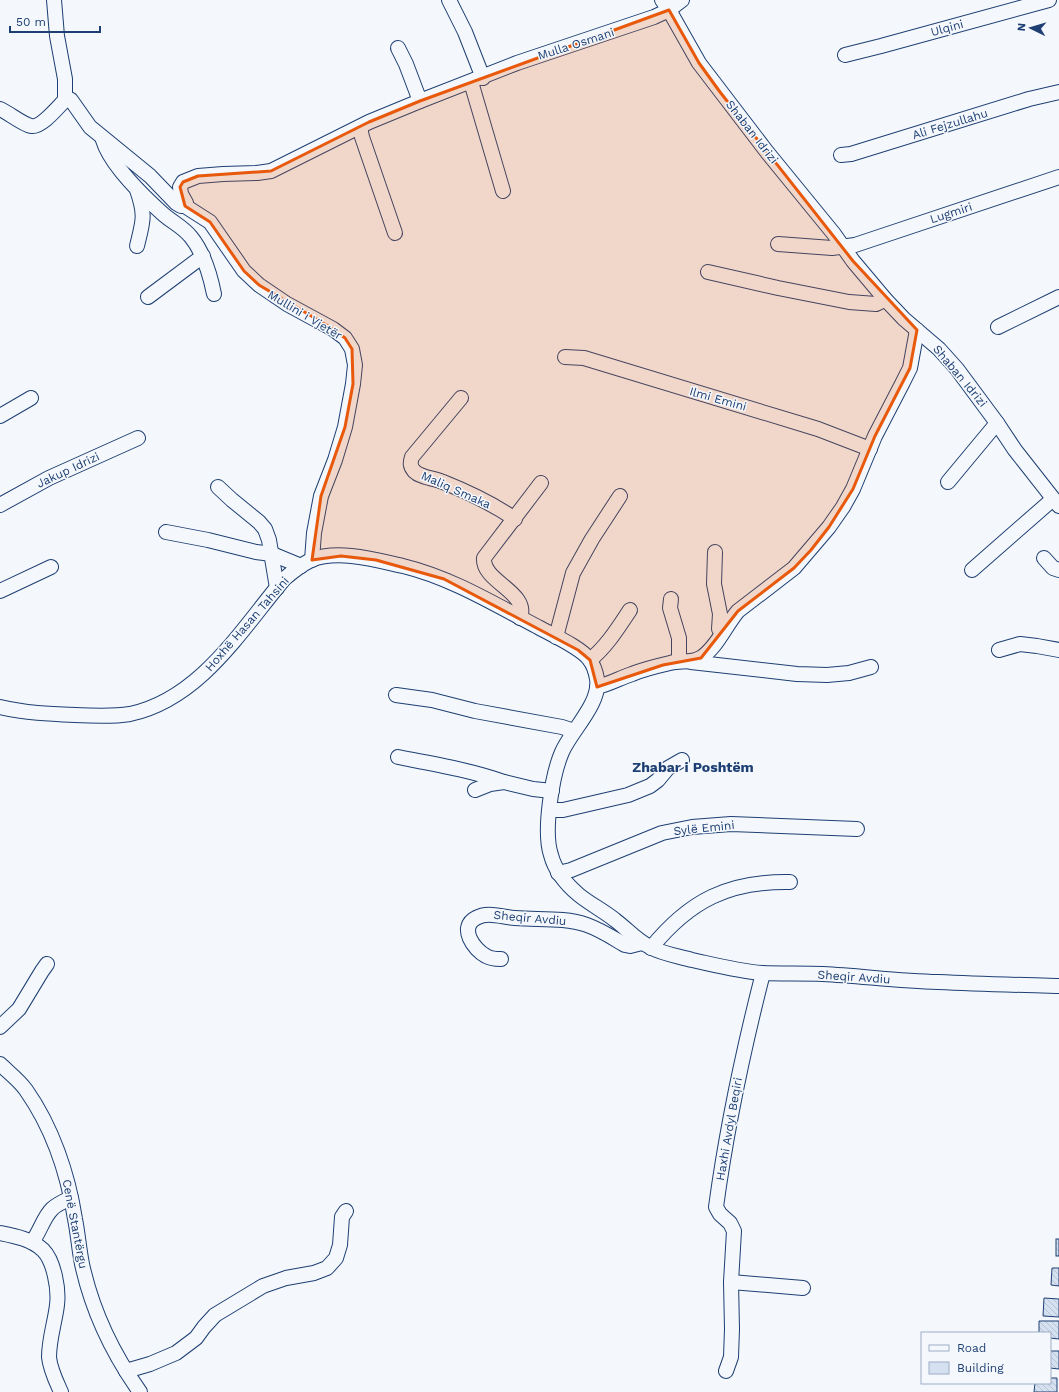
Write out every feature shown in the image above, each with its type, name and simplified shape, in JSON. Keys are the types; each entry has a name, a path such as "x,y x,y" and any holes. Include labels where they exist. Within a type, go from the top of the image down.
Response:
{"street":[{"path":"0,109 30,126 35,126 46,119 65,100 65,79 57,36 54,0"},
{"path":"449,0 465,32 503,191"},
{"name":"Mulla Osmani","path":"185,206 186,203 181,194 180,187 183,182 188,179 208,175 271,171 356,129 420,101 517,64 625,28 665,5 682,0"},
{"name":"Ulqini","path":"845,55 1049,0"},
{"name":"Shaban Idrizi","path":"665,5 699,63 720,92 853,261 885,299 904,319 939,349 957,369 1015,450 1056,502 972,570"},
{"path":"398,48 406,64 420,101"},
{"name":"Ali Fejzullahu","path":"841,156 1029,99 1059,92"},
{"name":"Mullini i Vjetër","path":"65,100 71,100 90,127 150,176 176,203 181,206 185,206 210,222 244,271 259,285 287,304 339,333 345,338 352,349 355,365 345,427 335,460 321,496 307,563"},
{"path":"356,129 357,141 390,230"},
{"name":"Mullini i Vjetër","path":"101,136 105,149 135,186 164,215 183,228 191,237 203,256 214,294"},
{"name":"Lugmiri","path":"843,247 855,246 1059,177"},
{"name":"Mullini i Vjetër","path":"135,186 142,204 144,217 137,246"},
{"path":"778,244 832,248 843,247"},
{"path":"148,297 203,256"},
{"path":"708,272 850,302 876,304 885,299"},
{"path":"998,327 1059,297"},
{"path":"630,610 614,635 590,660 597,679 597,687 631,674 663,665 685,662 704,655 716,643 738,611 794,568 829,527 853,489 875,436 910,368 917,330"},
{"name":"Ilmi Emini","path":"565,357 584,358 818,429 870,449"},
{"path":"0,416 31,398"},
{"name":"Maliq Smaka","path":"461,398 412,457 410,462 411,467 416,472 445,482 486,502 515,519"},
{"path":"948,482 997,423"},
{"name":"Jakup Idrizi","path":"0,505 49,478 138,438"},
{"path":"520,618 522,613 521,606 506,587 486,568 484,558 541,483"},
{"path":"218,487 259,522 265,529 272,554 277,588"},
{"path":"556,637 573,573 592,539 620,496"},
{"path":"166,532 208,540 256,552 272,554 307,563"},
{"path":"715,552 714,584 720,614 719,630 722,633"},
{"name":"Hoxhë Hasan Tahsini","path":"0,707 20,712 42,714 110,716 129,714 163,703 183,691 206,670 234,640 284,579 307,563 324,557 341,556 376,560 420,570 444,579 471,591 556,637 578,650 590,660"},
{"path":"1044,558 1053,568 1059,570"},
{"path":"0,591 51,567"},
{"path":"670,599 670,608 685,662"},
{"path":"999,650 1020,644 1059,650"},
{"path":"685,662 797,674 826,675 849,673 871,667"},
{"name":"Sheqir Avdiu","path":"597,687 588,709 562,752 552,791 548,832 550,853 558,873 579,895 614,919 647,945 669,954 723,967 763,973 822,974 936,982 1059,986"},
{"path":"396,695 432,700 475,711 562,727 574,731"},
{"path":"398,757 435,764 533,789 552,791"},
{"path":"550,810 563,810 628,795 650,786 658,780 668,768 682,760"},
{"path":"475,790 490,784 504,782"},
{"name":"Sylë Emini","path":"558,873 577,868 662,833 692,827 731,824 857,829"},
{"path":"647,945 699,904 716,894 742,886 769,882 790,882"},
{"name":"Sheqir Avdiu","path":"501,959 488,957 473,945 469,936 468,928 470,922 474,918 486,914 514,918 568,921 587,925 625,945 647,945"},
{"path":"2,1021 19,1009 38,977 48,964"},
{"name":"Haxhi Avdyl Beqiri","path":"726,1372 731,1357 731,1282 734,1231 730,1223 720,1214 716,1207 727,1133 736,1086 763,973"},
{"name":"Cenë Stantërgu","path":"0,1064 25,1089 56,1147 71,1198 82,1264 96,1314 126,1371 140,1392"},
{"path":"32,1242 51,1210 71,1198"},
{"path":"126,1371 150,1364 176,1353 196,1338 215,1315 263,1286 286,1278 322,1271 327,1268 336,1258 340,1245 342,1217 346,1211"},
{"path":"0,1233 21,1237 32,1242 43,1250 57,1281 57,1306 49,1357 51,1368 61,1392"},
{"path":"731,1282 803,1288"}],"highlighted area":[{"path":"669,10 699,63 720,92 853,261 917,330 910,368 875,436 853,489 829,527 811,550 794,568 738,611 701,658 663,665 597,687 590,660 578,650 444,579 376,560 341,556 312,560 321,496 345,427 353,384 352,349 345,338 333,329 259,285 244,271 210,222 185,206 180,187 183,182 198,176 271,171 369,122 420,101"}],"building":[{"path":"1056,1239 1059,1239 1059,1256 1056,1256"},
{"path":"1052,1268 1059,1268 1059,1286 1051,1285"},
{"path":"1044,1298 1059,1299 1059,1317 1043,1316"},
{"path":"1039,1321 1059,1321 1059,1339 1051,1338 1051,1332 1039,1332"},
{"path":"1051,1351 1059,1351 1059,1369 1051,1368"},
{"path":"1051,1378 1057,1378 1057,1392 1034,1392 1035,1384 1051,1384"}],"district":[{"name":"Zhabar i Poshtëm","path":"693,767"}]}
